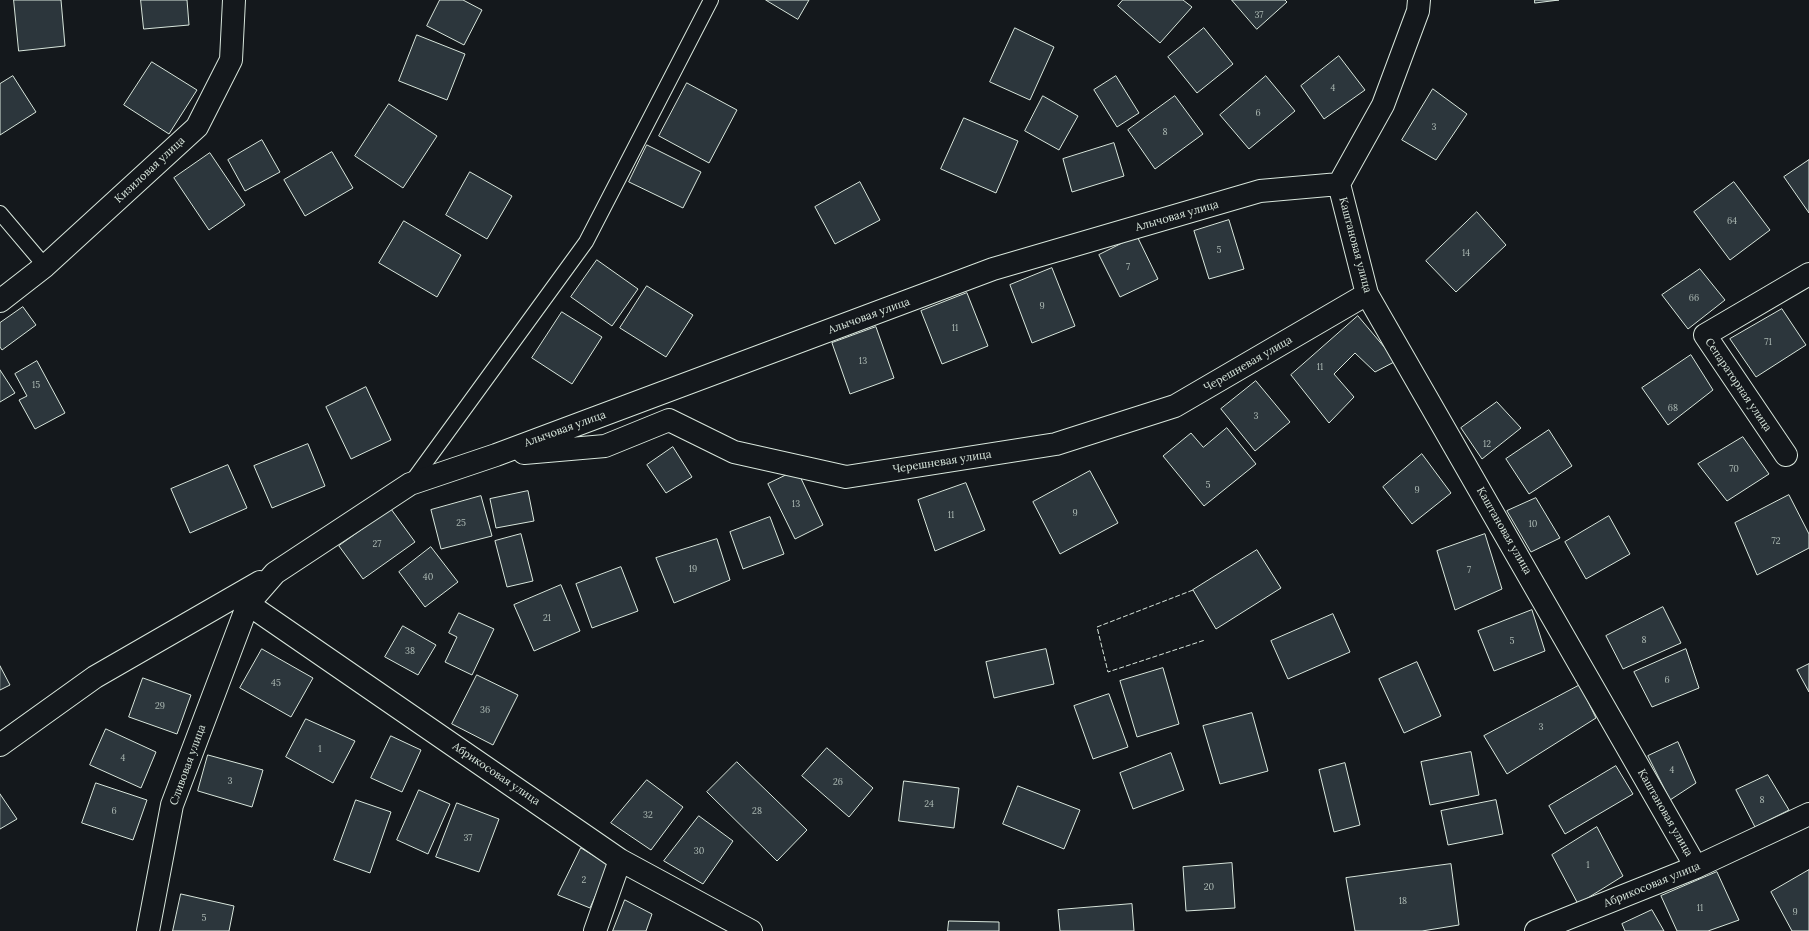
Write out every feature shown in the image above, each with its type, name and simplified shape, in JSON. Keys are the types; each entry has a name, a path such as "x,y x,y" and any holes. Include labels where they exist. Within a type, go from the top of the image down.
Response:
{"street":[{"name":"Кизиловая улица","path":"0,301 45,266 197,127 231,60 234,0"},
{"path":"1339,184 1383,105 1418,11 1420,0"},
{"name":"Алычовая улица","path":"248,604 275,573 410,484 496,455 993,269 1260,192 1339,184"},
{"name":"Каштановая улица","path":"1339,184 1368,294 1696,867"},
{"name":"Сепараторная улица","path":"1786,455 1704,335 1809,274"},
{"name":"Черешневая улица","path":"496,455 605,446 669,420 734,452 846,477 1056,444 1175,406 1368,294"},
{"path":"0,745 95,677 275,573"},
{"name":"Абрикосовая улица","path":"248,604 620,860 751,931"},
{"name":"Сливовая улица","path":"148,931 172,806 248,604"},
{"name":"Абрикосовая улица","path":"1536,931 1696,867 1809,814"},
{"path":"594,931 620,860"}],"lane":[{"path":"410,484 586,242 712,0"},
{"path":"0,213 45,266"}],"building":[{"path":"14,0 61,0 65,46 19,51"},
{"path":"141,0 187,0 189,25 144,29"},
{"path":"440,0 463,0 482,10 464,45 427,26"},
{"path":"766,0 809,0 798,19"},
{"path":"1123,0 1183,0 1192,7 1160,43 1118,6"},
{"path":"1232,0 1285,0 1287,2 1257,29"},
{"path":"1535,0 1559,0 1535,3"},
{"path":"1015,28 1054,47 1030,100 990,82"},
{"path":"1204,28 1233,64 1197,93 1168,57"},
{"path":"417,35 465,54 447,100 399,81"},
{"path":"1339,56 1365,90 1324,119 1301,86"},
{"path":"152,62 197,90 169,134 124,105"},
{"path":"13,76 36,112 0,135 0,84"},
{"path":"1116,76 1139,113 1117,127 1094,90"},
{"path":"1266,76 1295,111 1249,149 1220,115"},
{"path":"687,83 737,110 709,163 659,136"},
{"path":"1433,89 1467,114 1436,160 1402,140"},
{"path":"1043,96 1078,116 1059,150 1025,131"},
{"path":"1175,96 1203,134 1155,169 1128,130"},
{"path":"389,104 437,136 403,188 355,156"},
{"path":"964,118 1018,141 996,193 941,169"},
{"path":"262,140 280,172 245,191 228,160"},
{"path":"1114,143 1124,176 1072,192 1063,159"},
{"path":"647,145 701,172 683,208 629,182"},
{"path":"332,152 353,188 305,216 284,180"},
{"path":"210,153 245,205 209,230 174,178"},
{"path":"1809,160 1809,213 1784,177"},
{"path":"470,172 512,196 487,239 446,215"},
{"path":"860,182 880,220 835,244 815,207"},
{"path":"1734,182 1770,230 1730,260 1694,212"},
{"path":"1477,212 1506,245 1456,292 1426,261"},
{"path":"1229,220 1244,269 1209,279 1194,231"},
{"path":"404,221 461,255 437,297 379,263"},
{"path":"1137,236 1158,279 1120,297 1099,255"},
{"path":"597,260 638,289 612,326 571,297"},
{"path":"1052,268 1075,326 1032,343 1010,285"},
{"path":"1700,269 1725,300 1688,329 1662,295"},
{"path":"647,286 693,315 666,357 620,328"},
{"path":"967,293 988,346 942,364 921,311"},
{"path":"23,307 36,325 2,350 0,347 0,323"},
{"path":"1782,309 1806,345 1756,377 1730,339"},
{"path":"562,312 602,337 572,384 532,358"},
{"path":"1358,316 1396,361 1375,372 1355,353 1334,374 1354,397 1329,423 1291,375"},
{"path":"876,327 894,378 850,394 832,343"},
{"path":"1691,355 1713,390 1668,425 1642,388"},
{"path":"37,361 65,413 35,429 19,400 27,396 15,374"},
{"path":"0,370 15,393 0,402"},
{"path":"1256,381 1290,422 1255,451 1221,409"},
{"path":"366,387 391,440 351,459 326,407"},
{"path":"1497,402 1521,428 1482,459 1461,428"},
{"path":"1227,428 1256,464 1204,506 1163,456 1191,433 1203,447"},
{"path":"1549,430 1572,466 1529,494 1506,459"},
{"path":"1743,437 1769,474 1727,501 1698,464"},
{"path":"308,444 325,486 272,508 254,466"},
{"path":"673,447 692,477 666,493 647,465"},
{"path":"1422,454 1451,493 1412,524 1383,487"},
{"path":"228,465 247,508 190,533 171,489"},
{"path":"797,470 823,525 795,539 768,484"},
{"path":"1090,471 1118,523 1060,554 1033,502"},
{"path":"966,483 985,530 935,551 918,500"},
{"path":"528,491 534,521 496,528 490,499"},
{"path":"1789,495 1809,534 1809,548 1757,575 1735,523"},
{"path":"481,496 492,536 441,549 431,510"},
{"path":"1536,498 1560,538 1531,552 1507,511"},
{"path":"391,509 415,542 363,579 339,546"},
{"path":"1609,516 1630,554 1586,579 1565,542"},
{"path":"770,517 784,554 743,569 730,532"},
{"path":"521,534 533,581 507,587 495,541"},
{"path":"1485,534 1502,589 1455,610 1437,551"},
{"path":"717,539 730,580 674,603 656,558"},
{"path":"431,547 458,582 425,607 399,572"},
{"path":"1257,550 1281,588 1216,629 1193,590"},
{"path":"621,567 638,611 592,628 576,584"},
{"path":"561,585 580,631 534,651 514,605"},
{"path":"1663,607 1681,643 1623,669 1606,636"},
{"path":"1532,610 1545,651 1494,671 1478,631"},
{"path":"459,613 494,629 472,675 445,662 457,637 449,633"},
{"path":"1333,614 1350,652 1288,679 1271,641"},
{"path":"403,626 436,645 418,675 385,657"},
{"path":"262,649 313,678 291,717 240,688"},
{"path":"1046,649 1054,684 994,698 986,662"},
{"path":"1686,649 1699,688 1652,707 1634,672"},
{"path":"1417,662 1441,716 1404,733 1379,679"},
{"path":"1809,664 1809,692 1797,670"},
{"path":"0,666 10,685 0,690"},
{"path":"1163,668 1179,724 1137,737 1120,681"},
{"path":"477,675 518,695 493,745 452,724"},
{"path":"143,678 191,695 177,734 129,717"},
{"path":"1580,685 1596,718 1507,774 1484,736"},
{"path":"1109,694 1128,747 1093,759 1074,706"},
{"path":"1252,713 1268,771 1220,784 1203,726"},
{"path":"306,719 355,741 333,783 286,757"},
{"path":"106,729 156,752 141,788 90,765"},
{"path":"391,736 421,750 402,792 371,778"},
{"path":"1678,742 1696,783 1670,800 1648,756"},
{"path":"827,748 873,788 849,817 802,776"},
{"path":"1471,752 1479,795 1430,805 1421,762"},
{"path":"1171,753 1184,790 1133,809 1120,773"},
{"path":"208,755 263,770 252,807 198,791"},
{"path":"737,762 807,830 777,861 707,792"},
{"path":"1345,763 1360,825 1334,832 1319,770"},
{"path":"1616,766 1633,794 1565,834 1549,806"},
{"path":"1768,775 1789,810 1755,827 1736,790"},
{"path":"647,780 683,807 651,850 611,823"},
{"path":"904,781 959,788 954,828 899,821"},
{"path":"96,783 147,800 133,840 82,823"},
{"path":"1018,786 1080,810 1064,849 1003,824"},
{"path":"419,790 450,804 428,854 397,840"},
{"path":"0,794 17,819 0,829"},
{"path":"356,800 391,812 370,873 334,860"},
{"path":"1496,800 1503,834 1448,845 1441,811"},
{"path":"457,803 499,819 479,872 436,857"},
{"path":"699,816 733,841 703,884 664,861"},
{"path":"1597,827 1623,876 1578,904 1552,855"},
{"path":"581,848 609,865 590,908 558,895"},
{"path":"1232,863 1235,908 1186,911 1183,867"},
{"path":"1451,864 1459,925 1422,931 1355,931 1346,878"},
{"path":"1809,870 1809,931 1792,931 1771,892"},
{"path":"1717,872 1739,920 1708,931 1677,931 1661,896"},
{"path":"181,894 234,906 229,931 173,931"},
{"path":"625,900 652,914 646,931 613,931"},
{"path":"1132,904 1134,931 1060,931 1058,910"},
{"path":"1652,910 1664,931 1625,931 1622,924"},
{"path":"949,921 999,922 999,931 948,931"}],"fence":[{"path":"1193,590 1097,627 1108,672 1205,640"}]}
